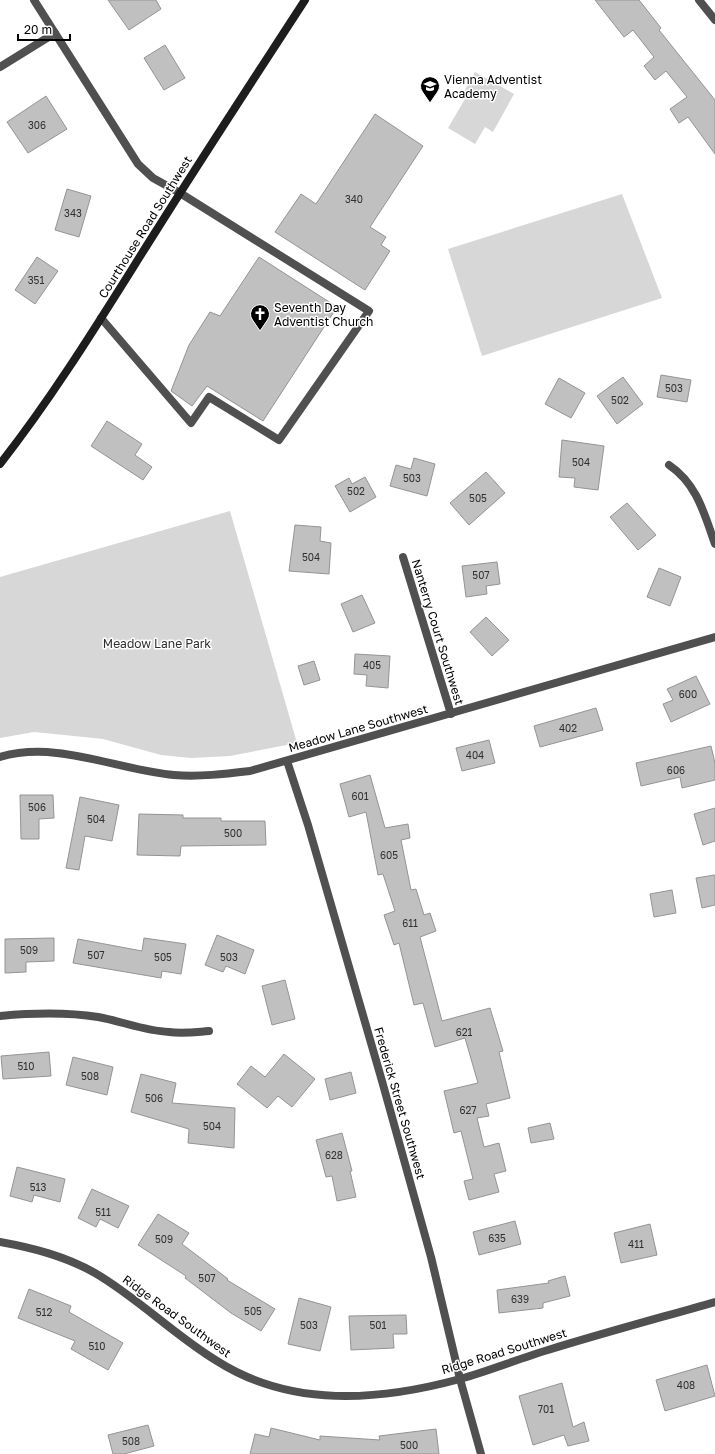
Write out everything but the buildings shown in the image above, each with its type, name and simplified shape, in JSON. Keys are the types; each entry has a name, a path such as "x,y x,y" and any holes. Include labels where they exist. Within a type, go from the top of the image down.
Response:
{"street":[{"path":"34,0 138,164 153,178 180,193 369,311 279,440 209,397 191,423 101,318"},
{"name":"Courthouse Road Southwest","path":"0,464 47,403 180,193 305,0"},
{"path":"699,0 715,20"},
{"path":"0,67 55,33"},
{"path":"669,465 688,482 699,497 715,544"},
{"name":"Nanterry Court Southwest","path":"403,556 451,714"},
{"name":"Meadow Lane Southwest","path":"0,757 34,752 58,753 174,775 204,775 250,771 715,637"},
{"name":"Frederick Street Southwest","path":"288,761 382,1081 431,1257 460,1379 481,1454"},
{"path":"0,1016 27,1013 62,1014 97,1017 168,1032 209,1031"},
{"name":"Ridge Road Southwest","path":"0,1242 33,1248 64,1258 94,1273 118,1288 217,1361 246,1376 275,1388 308,1395 339,1398 371,1396 460,1379 549,1350 715,1302"}],"green space":[{"path":"475,72 514,94 493,132 485,127 475,144 448,128 465,99 461,97"},
{"path":"622,194 662,298 482,356 448,249"},
{"name":"Meadow Lane Park","path":"230,511 297,743 230,756 191,758 161,755 103,739 34,732 0,738 0,577"}],"place":[{"name":"Vienna Adventist Academy","path":"430,103"},
{"name":"Seventh Day Adventist Church","path":"260,331"}]}
